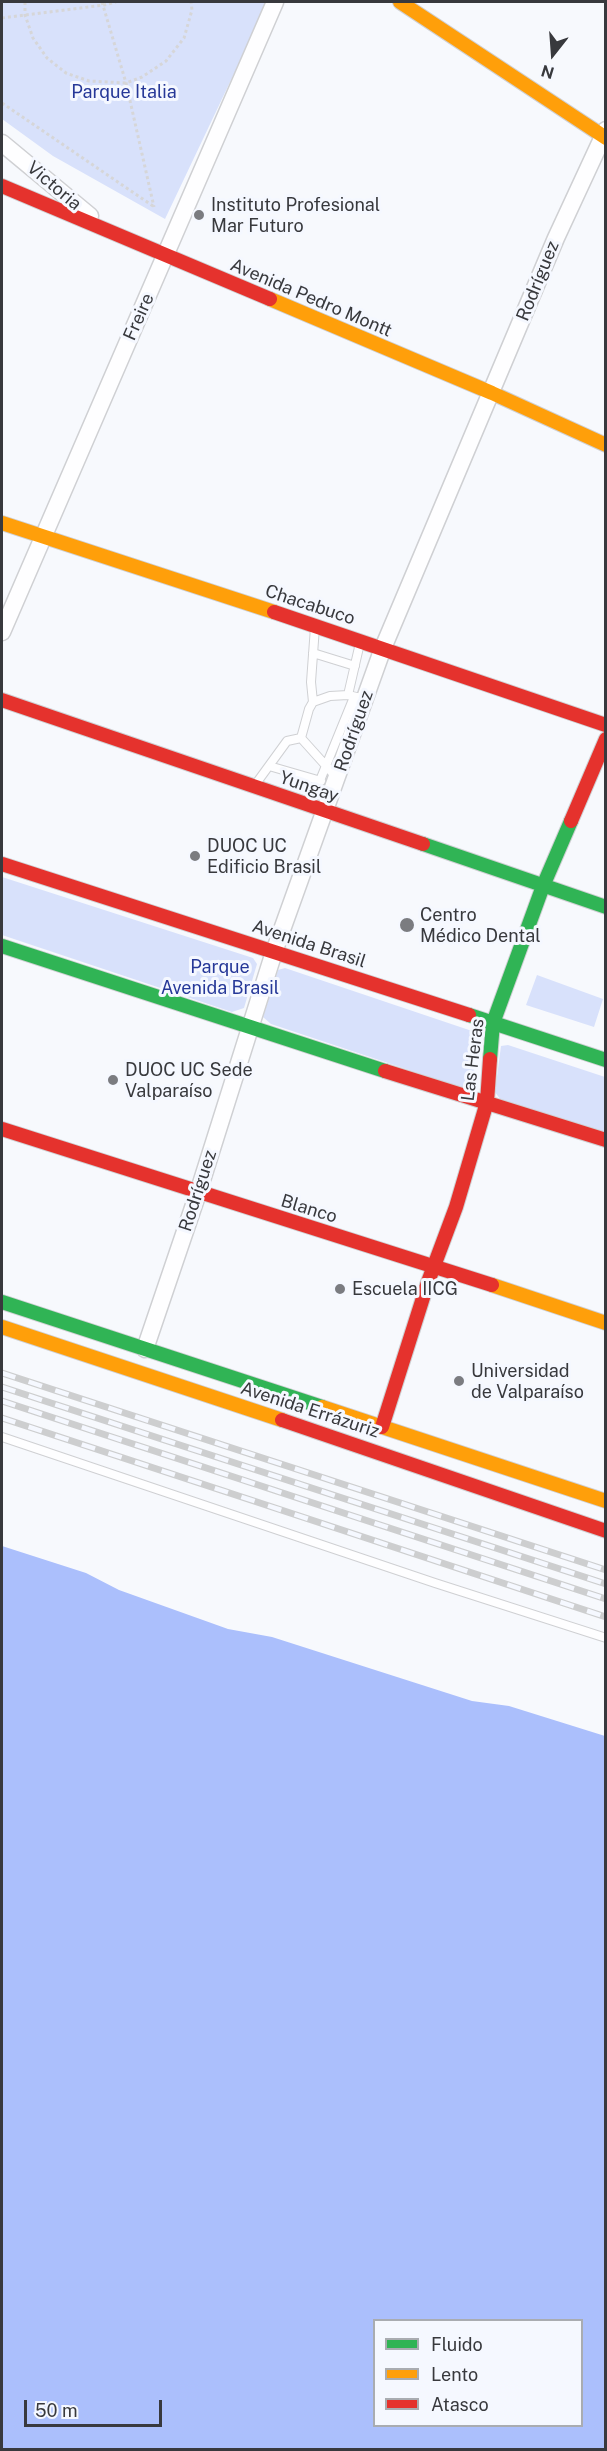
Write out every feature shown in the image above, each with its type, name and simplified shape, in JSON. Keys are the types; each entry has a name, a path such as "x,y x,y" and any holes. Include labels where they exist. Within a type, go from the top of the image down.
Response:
{"main road":[{"path":"400,2 605,134"},
{"name":"Avenida Pedro Montt","path":"2,186 492,393 606,445"},
{"name":"Chacabuco","path":"2,523 383,648 606,725"},
{"name":"Yungay","path":"2,700 606,907"},
{"name":"Las Heras","path":"382,1427 434,1266 456,1207 487,1102 493,1023 543,886 606,739"},
{"name":"Avenida Brasil","path":"2,864 606,1060"},
{"path":"2,946 382,1070 606,1140"},
{"name":"Blanco","path":"2,1129 606,1323"},
{"name":"Avenida Errázuriz","path":"2,1302 606,1501"},
{"name":"Avenida Errázuriz","path":"2,1327 375,1450 606,1532"}],"street":[{"name":"Freire","path":"2,632 275,2"},
{"name":"Rodríguez","path":"146,1349 198,1193 317,809 356,697 383,648 448,489 492,393 556,238 605,134"},
{"name":"Victoria","path":"2,143 107,230"}],"lane":[{"path":"314,702 311,682 315,626"},
{"path":"301,738 309,709 314,702 330,696 356,697 355,666 361,641"},
{"path":"313,653 355,666"},
{"path":"301,738 308,744 328,776"},
{"path":"254,787 286,741 301,738"},
{"path":"269,766 328,776"},
{"path":"2,1437 368,1561 606,1638"}],"path":[{"path":"24,2 25,15 33,38 42,51 66,73 89,81 126,83 142,77 166,61 184,38 192,10 191,2"},
{"path":"2,18 116,2"},
{"path":"2,103 154,207 126,83 103,3"}],"green space":[{"name":"Parque Italia","path":"2,2 268,2 165,219 53,156 2,119"},
{"name":"Parque Avenida Brasil","path":"2,877 253,958 257,964 244,1008 232,1012 2,935"},
{"name":"Parque Avenida Brasil","path":"285,968 472,1031 477,1036 473,1085 466,1089 271,1024 263,1017 278,970"},
{"path":"537,975 603,999 594,1027 526,1005"},
{"path":"508,1045 605,1077 605,1133 500,1099 495,1092 501,1046"}],"water":[{"path":"2,1546 86,1573 119,1590 228,1629 272,1637 472,1701 509,1706 605,1736 605,2449 2,2449"}],"railway":[{"path":"2,1373 606,1570"},
{"path":"2,1387 606,1584"},
{"path":"2,1401 606,1599"},
{"path":"2,1418 606,1617"}],"traffic: fast":[{"path":"490,1059 493,1023 543,886 571,821"},
{"path":"423,844 606,907"},
{"path":"2,946 385,1071"},
{"path":"469,1015 606,1060"},
{"path":"2,1302 322,1407"}],"traffic: slow":[{"path":"400,2 606,138"},
{"path":"270,299 492,393 606,445"},
{"path":"2,523 274,612"},
{"path":"492,1285 606,1323"},
{"path":"2,1327 282,1420"},
{"path":"322,1407 606,1501"}],"traffic: jam":[{"path":"2,186 270,299"},
{"path":"274,612 606,725"},
{"path":"2,700 423,844"},
{"path":"571,821 606,739"},
{"path":"2,864 469,1015"},
{"path":"382,1427 428,1282 456,1207 487,1102 490,1059"},
{"path":"385,1071 606,1140"},
{"path":"2,1129 492,1285"},
{"path":"282,1420 606,1531"}],"place":[{"name":"Instituto Profesional Mar Futuro","path":"199,215"},
{"name":"DUOC UC Edificio Brasil","path":"195,856"},
{"name":"Centro Médico Dental","path":"407,925"},
{"name":"DUOC UC Sede Valparaíso","path":"113,1080"},
{"name":"Escuela IICG","path":"340,1289"},
{"name":"Universidad de Valparaíso","path":"459,1381"}]}
